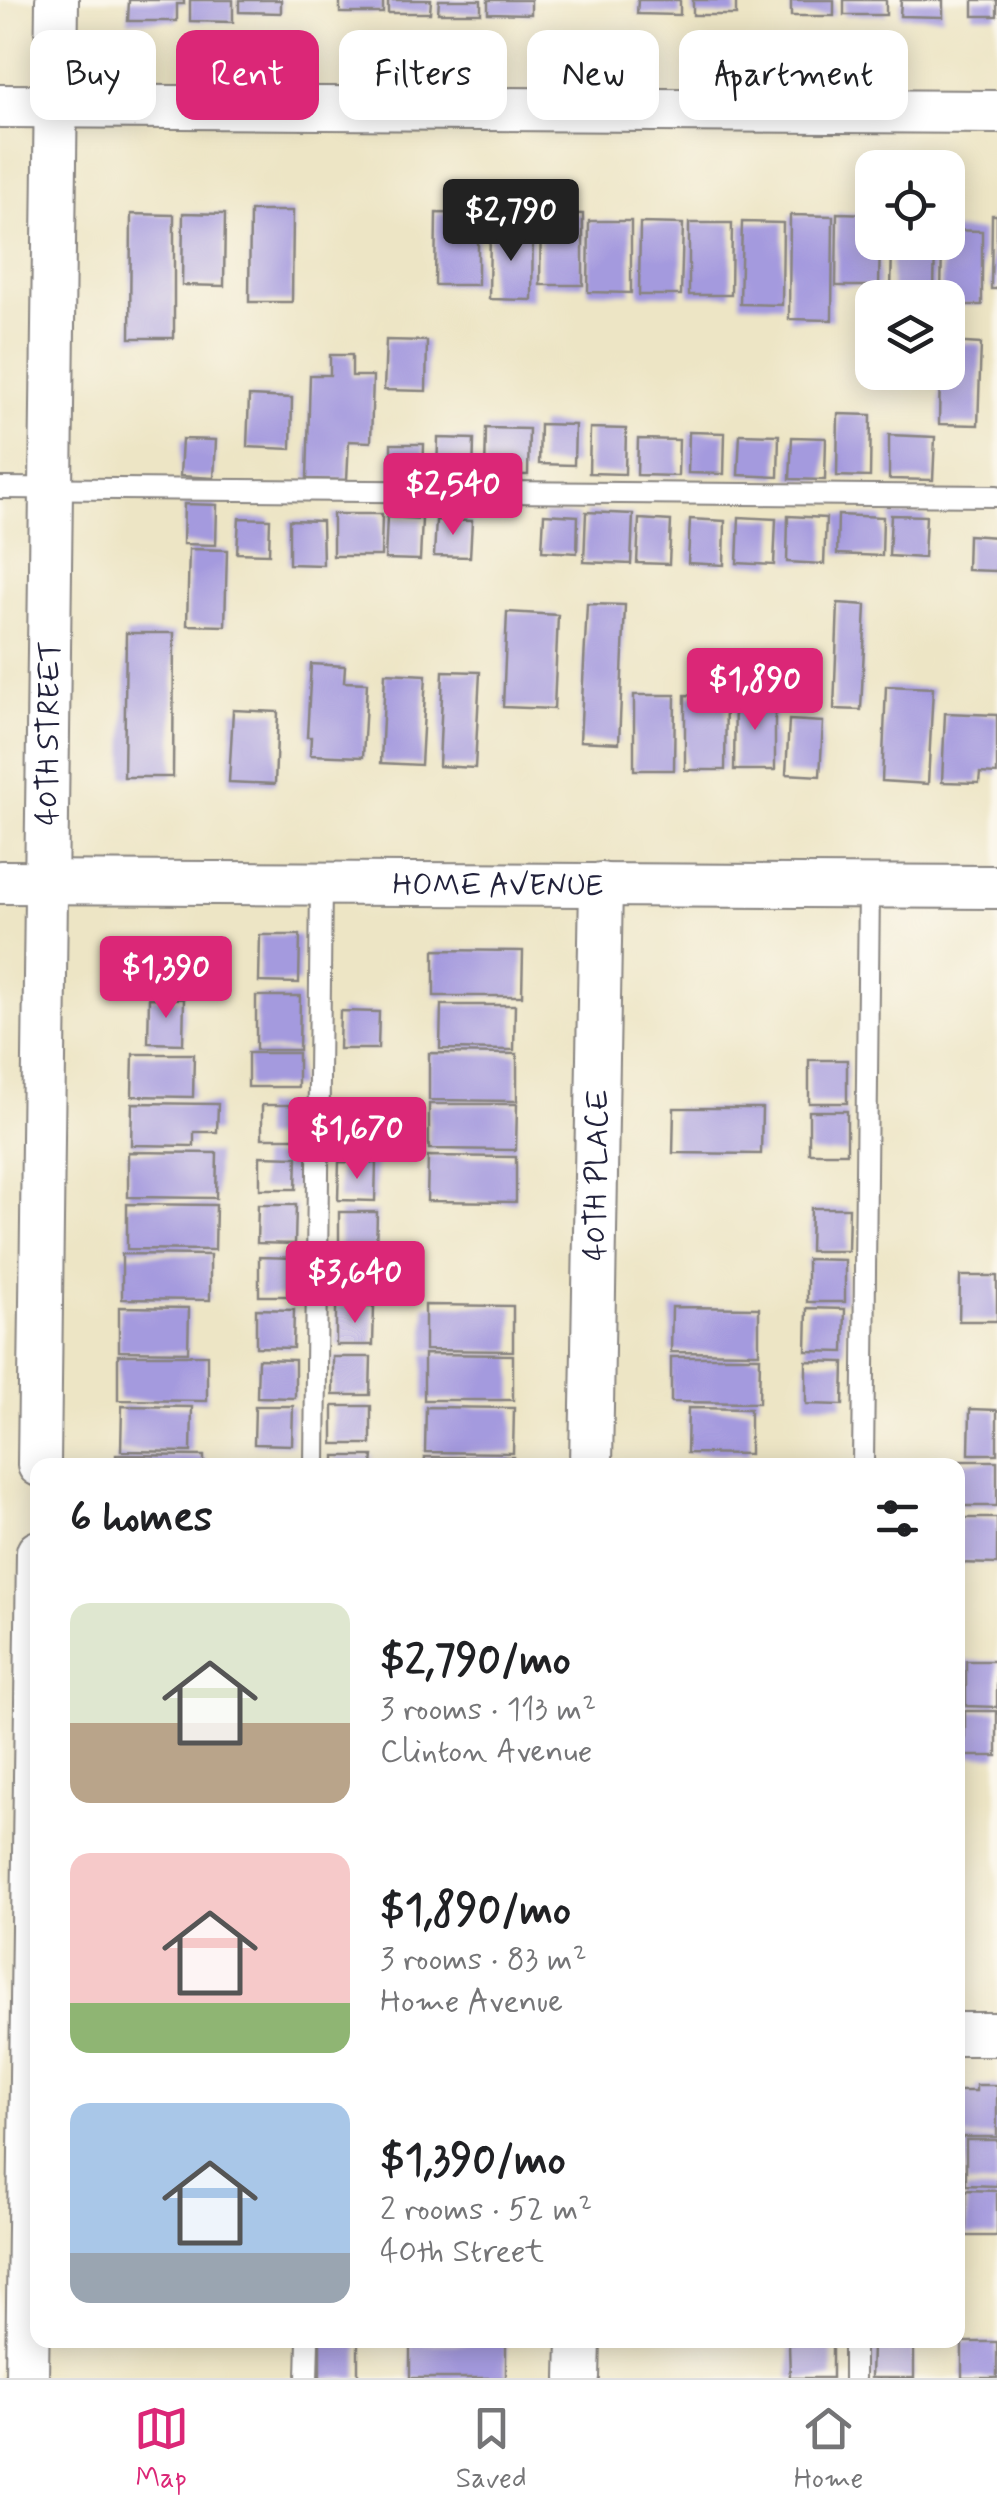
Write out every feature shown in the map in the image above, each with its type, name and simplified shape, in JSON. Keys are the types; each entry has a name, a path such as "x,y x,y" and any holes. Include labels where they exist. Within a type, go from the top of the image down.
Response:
{"street":[{"name":"40TH STREET","path":"57,0 57,30"},
{"path":"0,106 30,106"},
{"path":"156,107 997,112"},
{"name":"40TH STREET","path":"38,1458 56,120"},
{"name":"HOME AVENUE","path":"0,882 997,886"},
{"name":"40TH PLACE","path":"591,1458 601,884"},
{"path":"965,2034 997,2034"},
{"path":"27,2378 30,2228"},
{"path":"578,2378 579,2348"}],"lane":[{"path":"0,488 997,496"},
{"path":"316,1458 320,883"},
{"path":"863,1458 869,886"},
{"path":"307,2378 308,2348"},
{"path":"854,2348 854,2378"}],"building":[{"path":"129,0 184,0 184,4 177,4 177,21 128,21"},
{"path":"190,0 233,0 233,22 190,21"},
{"path":"239,0 281,0 281,13 239,12"},
{"path":"340,0 383,0 383,13 340,13"},
{"path":"388,0 431,0 430,13 388,13"},
{"path":"439,0 481,0 481,13 438,13"},
{"path":"488,0 531,0 531,14 488,13"},
{"path":"638,0 680,0 680,15 637,14"},
{"path":"693,0 736,0 736,15 693,15"},
{"path":"791,0 834,0 834,16 791,16"},
{"path":"844,0 886,0 886,15 844,15"},
{"path":"901,0 943,0 943,17 900,16"},
{"path":"973,0 997,0 997,16 973,16"},
{"path":"250,211 293,211 292,302 249,302"},
{"path":"183,213 225,214 224,286 182,285"},
{"path":"436,213 478,214 478,285 435,285"},
{"path":"541,213 583,214 583,285 540,285"},
{"path":"837,213 855,214 855,260 880,260 879,280 855,280 855,286 836,286"},
{"path":"131,214 174,215 174,338 130,338"},
{"path":"790,215 833,216 832,320 789,319"},
{"path":"992,215 997,215 997,289 991,289"},
{"path":"589,221 631,221 631,293 588,292"},
{"path":"742,222 783,223 782,305 740,304"},
{"path":"640,223 683,224 681,295 639,295"},
{"path":"689,223 732,223 731,295 689,295"},
{"path":"490,227 533,228 532,300 489,299"},
{"path":"965,230 982,231 982,305 965,305 965,280 941,280 942,260 965,260"},
{"path":"892,260 935,260 934,280 891,280"},
{"path":"386,340 427,341 426,391 384,390"},
{"path":"965,343 981,344 978,425 939,424 940,390 965,390"},
{"path":"330,355 352,355 352,376 373,376 371,442 349,441 347,480 307,479 310,375 330,375"},
{"path":"249,396 292,398 291,449 247,447"},
{"path":"838,414 871,415 870,477 837,476"},
{"path":"540,424 575,425 574,465 539,464"},
{"path":"486,428 529,429 528,475 485,474"},
{"path":"590,428 626,429 625,474 589,473"},
{"path":"689,432 725,433 724,474 688,473"},
{"path":"740,434 779,435 778,477 738,475"},
{"path":"889,435 935,437 933,480 889,479"},
{"path":"792,437 826,438 825,480 790,479"},
{"path":"438,438 474,439 473,480 437,479"},
{"path":"182,439 216,440 214,478 180,476"},
{"path":"638,439 679,440 678,476 637,475"},
{"path":"391,444 424,444 423,480 391,479"},
{"path":"184,504 217,505 216,545 183,544"},
{"path":"586,512 633,514 631,564 584,562"},
{"path":"333,514 382,514 381,556 333,556"},
{"path":"544,514 578,516 577,553 542,551"},
{"path":"838,515 883,517 882,556 837,554"},
{"path":"891,515 926,516 924,558 889,556"},
{"path":"788,516 826,518 824,564 787,562"},
{"path":"387,517 422,519 420,560 385,559"},
{"path":"739,517 776,519 774,565 737,563"},
{"path":"239,518 270,519 269,554 237,553"},
{"path":"639,519 671,521 669,564 637,563"},
{"path":"690,519 725,521 724,565 688,563"},
{"path":"289,520 322,521 323,565 289,564"},
{"path":"436,520 472,521 470,557 434,556"},
{"path":"968,535 997,537 996,571 967,570"},
{"path":"189,549 227,550 225,626 187,625"},
{"path":"838,603 866,605 861,710 834,709"},
{"path":"587,604 625,605 619,743 580,741"},
{"path":"507,612 558,615 554,709 503,707"},
{"path":"126,633 174,633 173,777 124,777"},
{"path":"311,664 345,666 344,682 367,683 363,757 310,755 311,737 307,737"},
{"path":"443,671 480,672 475,768 439,766"},
{"path":"385,673 426,675 421,765 381,763"},
{"path":"886,686 933,688 928,784 882,781"},
{"path":"634,695 675,695 674,770 634,770"},
{"path":"685,695 726,696 725,770 685,770"},
{"path":"735,695 775,696 775,770 734,770"},
{"path":"233,710 278,712 275,784 229,782"},
{"path":"945,713 997,715 997,774 980,773 979,783 942,782"},
{"path":"789,720 823,722 820,776 786,774"},
{"path":"260,935 300,935 299,983 259,982"},
{"path":"434,950 523,951 522,996 434,996"},
{"path":"256,996 300,996 299,1050 256,1050"},
{"path":"149,998 184,999 183,1044 148,1043"},
{"path":"441,1005 515,1005 514,1050 440,1049"},
{"path":"340,1011 379,1012 378,1049 339,1049"},
{"path":"248,1053 298,1053 298,1087 248,1087"},
{"path":"429,1053 517,1054 517,1101 429,1100"},
{"path":"133,1054 194,1054 193,1097 132,1096"},
{"path":"809,1060 847,1060 847,1103 809,1103"},
{"path":"132,1103 218,1104 217,1132 194,1132 194,1146 131,1145"},
{"path":"429,1104 517,1104 516,1150 429,1149"},
{"path":"262,1105 298,1105 298,1138 262,1138"},
{"path":"674,1108 762,1108 761,1154 673,1153"},
{"path":"338,1111 376,1111 375,1149 338,1148"},
{"path":"809,1111 847,1111 847,1153 809,1153"},
{"path":"128,1152 217,1153 216,1198 128,1197"},
{"path":"260,1156 297,1157 296,1189 260,1189"},
{"path":"428,1156 516,1157 516,1202 427,1201"},
{"path":"339,1162 376,1163 375,1201 338,1200"},
{"path":"127,1204 216,1205 215,1250 127,1249"},
{"path":"258,1205 296,1205 295,1244 257,1243"},
{"path":"811,1208 849,1208 848,1251 810,1251"},
{"path":"339,1212 377,1212 376,1251 339,1250"},
{"path":"122,1254 210,1255 210,1300 122,1299"},
{"path":"338,1255 375,1256 375,1294 337,1294"},
{"path":"259,1257 296,1258 296,1296 259,1296"},
{"path":"807,1259 845,1260 845,1302 807,1302"},
{"path":"960,1276 997,1276 997,1321 959,1321"},
{"path":"425,1305 513,1306 513,1351 425,1350"},
{"path":"336,1306 374,1307 373,1345 336,1345"},
{"path":"119,1307 189,1308 188,1352 119,1351"},
{"path":"672,1307 759,1308 759,1353 671,1352"},
{"path":"807,1308 845,1309 844,1352 806,1351"},
{"path":"256,1309 294,1310 293,1348 256,1347"},
{"path":"424,1354 513,1355 513,1400 424,1400"},
{"path":"118,1355 207,1355 207,1401 118,1400"},
{"path":"333,1357 371,1357 370,1395 333,1395"},
{"path":"671,1357 760,1357 759,1403 671,1402"},
{"path":"258,1359 295,1360 295,1398 257,1397"},
{"path":"806,1361 844,1362 843,1405 806,1404"},
{"path":"122,1406 192,1407 191,1452 121,1451"},
{"path":"255,1406 293,1406 292,1445 254,1444"},
{"path":"333,1406 371,1406 371,1444 333,1444"},
{"path":"426,1407 514,1408 513,1453 425,1452"},
{"path":"688,1408 750,1409 750,1454 687,1453"},
{"path":"970,1409 997,1410 997,1454 969,1454"},
{"path":"116,1455 204,1456 204,1458"},
{"path":"335,1456 373,1456 373,1458"},
{"path":"425,1457 513,1457 513,1458"},
{"path":"965,1461 997,1461 997,1506 965,1506"},
{"path":"965,1518 997,1518 997,1564 965,1563"},
{"path":"966,1661 997,1661 997,1707 966,1706"},
{"path":"965,1711 997,1711 997,1756 965,1756"},
{"path":"976,2085 997,2085 997,2137 965,2137 965,2091 976,2091"},
{"path":"966,2140 997,2140 997,2186 966,2185"},
{"path":"966,2190 997,2191 997,2236 966,2236"},
{"path":"965,2342 997,2342 997,2378 962,2378"},
{"path":"320,2348 358,2348 358,2378 320,2378"},
{"path":"410,2348 506,2348 506,2378 410,2378"},
{"path":"789,2348 832,2348 832,2378 790,2378"},
{"path":"872,2348 914,2348 914,2378 871,2378"}]}
